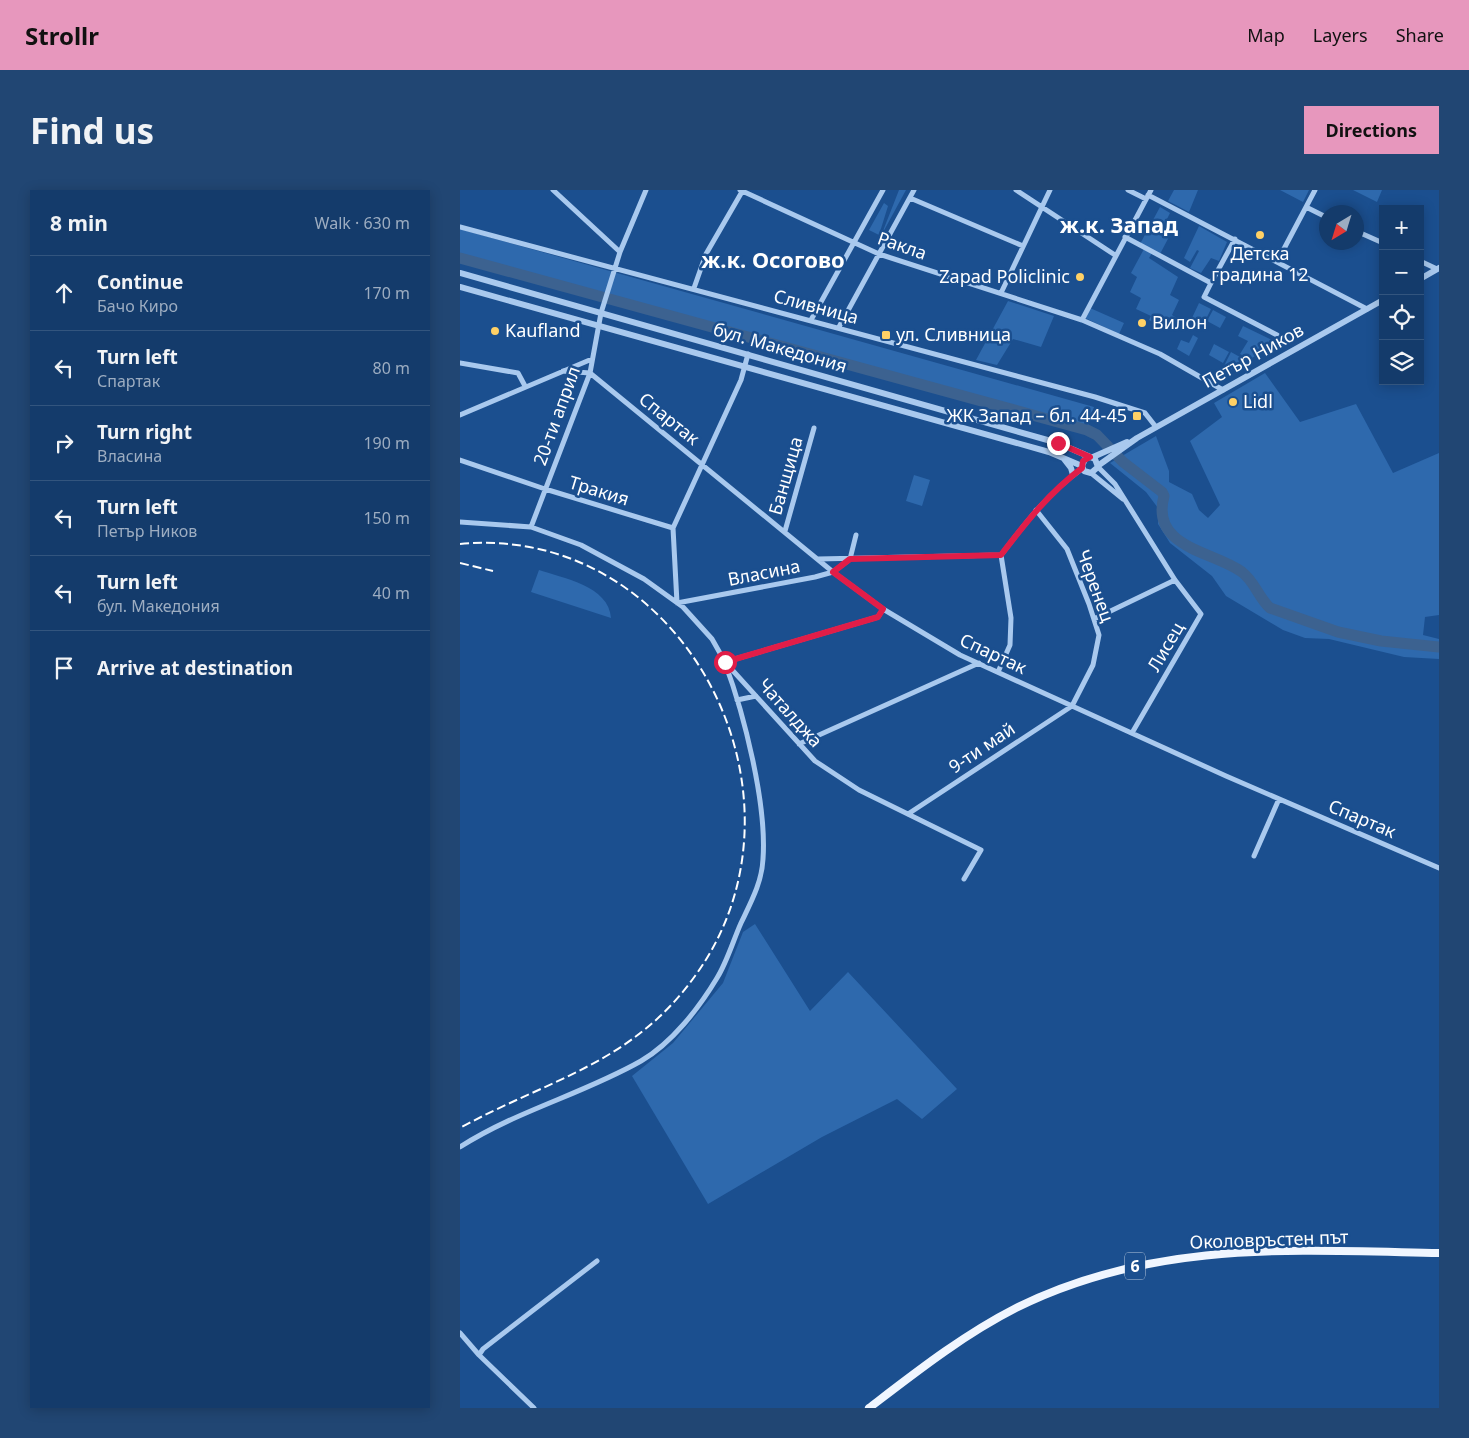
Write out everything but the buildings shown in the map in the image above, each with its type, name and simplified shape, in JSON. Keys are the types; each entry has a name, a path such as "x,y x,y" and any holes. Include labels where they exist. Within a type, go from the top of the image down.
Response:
{"main road":[{"name":"Околовръстен път","path":"869,1408 951,1347 1016,1308 1061,1288 1120,1270 1212,1254 1328,1252 1439,1254"}],"street":[{"path":"553,190 620,252"},
{"name":"20-ти април","path":"531,527 590,373 602,310 620,252 646,190"},
{"path":"694,288 706,254 742,190"},
{"name":"Ракла","path":"742,190 879,254 1082,320 1160,354 1223,390"},
{"path":"812,320 883,190"},
{"path":"839,327 914,190"},
{"path":"1016,190 1115,255"},
{"path":"1001,293 1050,190"},
{"path":"1128,190 1148,195 1367,309"},
{"path":"1277,262 1315,190"},
{"path":"1082,320 1148,195"},
{"path":"910,198 1023,246"},
{"path":"1306,207 1319,214"},
{"name":"Сливница","path":"460,227 839,327 1103,400 1145,413 1156,427"},
{"path":"1364,235 1379,242"},
{"path":"1125,237 1211,283"},
{"path":"1235,239 1204,297 1277,335"},
{"path":"1424,263 1438,269"},
{"path":"1424,277 1438,269"},
{"name":"бул. Македония","path":"460,273 602,310 1058,443 1091,457"},
{"name":"бул. Македония","path":"460,287 745,366 1063,458 1090,473"},
{"name":"Петър Ников","path":"1119,448 1379,302"},
{"path":"677,603 673,528 745,366 748,354"},
{"path":"460,415 592,359"},
{"path":"460,363 518,373 525,386"},
{"path":"562,371 590,373"},
{"name":"Спартак","path":"590,373 833,572 883,609 960,655 1279,799 1439,868"},
{"name":"Банщица","path":"785,531 814,428"},
{"path":"998,672 1010,645 1011,618 1001,555 1036,510 1059,486 1082,467 1083,461 1119,448"},
{"path":"1072,476 1090,473 1119,448"},
{"path":"1091,457 1098,466"},
{"path":"1063,458 1071,468 1072,476"},
{"name":"Тракия","path":"460,460 544,489 673,528"},
{"name":"Лисец","path":"1098,466 1116,484 1175,580 1200,614 1132,733"},
{"name":"Лисец","path":"1090,473 1125,501"},
{"name":"Черенец","path":"1036,510 1067,549 1098,634 1098,646 1093,665 1072,706"},
{"name":"Чаталджа","path":"460,522 531,527 581,545 644,579 677,603 712,639 725,662 799,744 832,775 981,850 964,879"},
{"path":"850,559 856,535"},
{"name":"Власина","path":"818,559 1001,555"},
{"name":"Власина","path":"677,603 815,577 833,572 850,559"},
{"path":"1094,619 1175,580"},
{"path":"460,1147 511,1120 596,1084 643,1060 675,1034 695,1011 718,977 760,881 763,858 762,818 754,772 725,662 878,617 883,609"},
{"path":"799,744 979,663"},
{"path":"736,700 756,696"},
{"name":"9-ти май","path":"908,814 1072,706"},
{"path":"1254,856 1279,799"},
{"path":"479,1355 483,1349 597,1261"},
{"path":"460,1333 479,1355 534,1408"}],"shaded area":[{"path":"899,190 906,190 881,236"},
{"path":"1174,190 1198,190 1189,212 1168,201"},
{"path":"1280,190 1309,190 1303,202"},
{"path":"1353,190 1382,190 1377,202"},
{"path":"884,203 888,206 879,235 869,230"},
{"path":"1160,207 1170,213 1161,231 1170,235 1160,254 1140,244"},
{"path":"1199,226 1227,242 1219,261 1211,258 1201,273 1190,268 1199,251 1197,250 1190,262 1184,258"},
{"path":"460,229 1094,407 1087,430 460,258"},
{"path":"1144,249 1152,253 1149,258 1178,277 1170,295 1179,300 1172,315 1178,319 1172,331 1149,320 1151,316 1136,309 1141,298 1130,292 1137,277 1131,273"},
{"path":"1008,301 1054,316 1041,347 1013,339 997,365 976,360"},
{"path":"1199,303 1211,309 1205,321 1197,317 1195,320 1192,318"},
{"path":"1090,308 1124,323 1119,334 1085,318"},
{"path":"1213,310 1226,317 1220,328 1207,321"},
{"path":"1243,326 1278,343 1250,359 1240,354 1248,341 1238,336"},
{"path":"1193,335 1198,338 1189,356 1177,349 1181,340 1189,343"},
{"path":"1214,344 1229,352 1223,363 1209,355"},
{"path":"1231,352 1247,361 1219,376"},
{"path":"1265,373 1300,422 1356,404 1393,473 1439,453 1439,615 1425,617 1423,635 1439,639 1439,659 1404,657 1329,639 1305,638 1283,630 1226,596 1212,576 1170,543 1158,524 1158,508 1146,492 1110,463 1156,436 1169,471 1169,482 1192,494 1199,510 1208,518 1220,505 1190,441 1222,417 1214,403"},
{"path":"914,475 930,480 922,506 906,501"},
{"path":"539,570 572,580 594,591 608,607 611,618 531,592"},
{"path":"755,924 810,1011 848,972 957,1089 922,1119 897,1099 822,1137 708,1204 632,1076 673,1043 723,983 743,932"}],"waterway":[{"path":"460,258 1087,430 1097,435 1123,462 1162,492 1164,496 1162,513 1166,527 1175,537 1187,546 1242,572 1270,608 1338,632 1381,641 1439,647"}],"railway":[{"path":"460,544 540,549 610,577 667,624 710,685 737,755 745,830 731,905 695,976 670,1006 644,1030 616,1050 587,1067 460,1128"},
{"path":"460,563 493,571"}],"place":[{"name":"Детска градина 12","path":"1260,235"},
{"name":"Zapad Policlinic","path":"1080,277"},
{"name":"Вилон","path":"1142,323"},
{"name":"Kaufland","path":"495,331"},
{"name":"ул. Сливница","path":"886,335"},
{"name":"Lidl","path":"1233,402"},
{"name":"ЖК Запад – бл. 44-45","path":"1137,416"}],"district":[{"name":"ж.к. Запад","path":"1119,225"},
{"name":"ж.к. Осогово","path":"773,260"}],"route":[{"path":"725,662 878,617 883,609 833,572 850,559 1001,555 1036,510 1059,486 1082,468 1083,461 1090,457 1058,443"}]}
